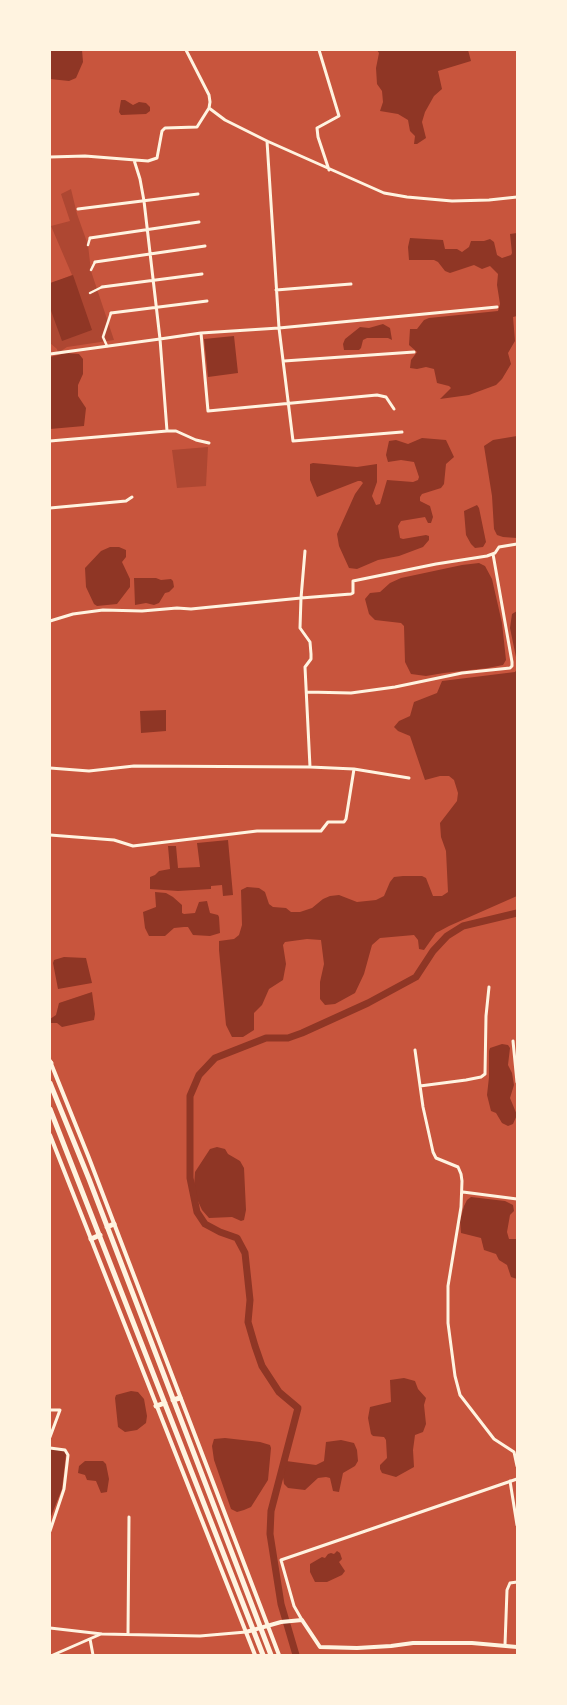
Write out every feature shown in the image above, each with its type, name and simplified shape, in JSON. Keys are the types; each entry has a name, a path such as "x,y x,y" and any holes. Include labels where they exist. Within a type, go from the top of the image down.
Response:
{"main road":[{"path":"50,1083 107,1227 271,1655"},
{"path":"50,1109 263,1655"},
{"path":"107,1227 114,1224"},
{"path":"91,1239 100,1235"},
{"path":"173,1400 180,1398"},
{"path":"156,1406 165,1403"}],"street":[{"path":"50,157 85,156 148,161 157,158 162,131 165,128 197,127 209,108 209,95 186,50"},
{"path":"319,50 339,116 317,128 318,137 329,170"},
{"path":"209,108 225,120 267,141 329,170 384,193 407,197 452,201 488,200 517,196"},
{"path":"267,141 279,328 293,441 402,432"},
{"path":"134,160 140,179 144,201 154,279 167,431"},
{"path":"77,211 198,194"},
{"path":"88,245 90,238 199,222"},
{"path":"91,270 95,262 205,246"},
{"path":"90,293 102,287 154,279 202,274"},
{"path":"276,290 351,284"},
{"path":"107,346 103,337 111,313 207,301"},
{"path":"50,354 202,333 279,328 497,307"},
{"path":"202,333 208,411 377,395 386,398 394,409"},
{"path":"284,361 414,352"},
{"path":"50,441 167,431 176,432 196,440 209,443"},
{"path":"50,508 126,501 132,497"},
{"path":"50,621 73,614 103,610 142,611 177,608 191,609 351,594 353,593 353,581 493,554 499,547 517,544"},
{"path":"305,551 300,628 310,642 311,654 311,659 305,667 310,767"},
{"path":"307,692 351,693 395,687 462,673 510,668 512,666 512,662 493,554"},
{"path":"50,768 89,771 134,766 310,767 354,769 409,778"},
{"path":"50,835 114,840 133,846 250,831 320,830 328,822 344,822 346,819 354,769"},
{"path":"420,1086 466,1080 481,1077 485,1074 486,1009 489,986"},
{"path":"513,1040 517,1082"},
{"path":"415,1050 420,1086 433,1152 436,1158 458,1167 461,1174 463,1192 448,1286 448,1323 455,1376 460,1395 494,1439 514,1452 517,1466"},
{"path":"50,1063 114,1224 279,1655"},
{"path":"50,1135 254,1655"},
{"path":"463,1192 517,1199"},
{"path":"50,1410 60,1410 50,1438"},
{"path":"50,1448 65,1450 68,1455 64,1489 50,1531"},
{"path":"517,1479 281,1560 294,1606 320,1647 392,1646 413,1643 472,1643 517,1647"},
{"path":"510,1481 517,1526"},
{"path":"128,1634 129,1517"},
{"path":"505,1645 507,1590 510,1583 517,1582"},
{"path":"50,1628 102,1634 200,1636 246,1632 281,1622 302,1620"},
{"path":"53,1655 102,1634"},
{"path":"90,1639 93,1655"}],"shaded area":[{"path":"50,50 82,50 83,62 76,78 69,81 50,79"},
{"path":"377,50 468,50 471,61 438,71 442,89 434,96 425,112 422,122 426,138 417,144 414,144 415,136 410,131 408,120 398,114 380,111 383,102 382,91 377,84 376,68 379,53"},
{"path":"121,100 125,100 133,105 139,102 146,103 150,107 150,111 146,114 121,115 119,112"},
{"path":"71,189 77,214 88,245 91,271 114,340 67,347 58,353 57,349 50,343 50,284 72,275 51,226 70,221 61,194"},
{"path":"517,233 517,316 513,317 515,341 508,353 511,364 502,379 496,385 469,395 440,399 451,388 449,386 437,383 434,369 426,367 417,369 410,368 411,360 417,352 409,345 410,329 417,329 424,320 429,318 498,311 500,304 497,285 498,274 490,266 482,269 474,265 450,273 445,271 438,262 434,260 409,260 408,247 410,238 443,240 445,249 457,249 462,252 469,247 471,241 484,241 490,239 494,242 497,255 502,258 511,255 510,234"},
{"path":"73,275 92,330 62,341 50,308 50,283"},
{"path":"383,324 390,328 392,340 388,338 367,338 363,340 359,350 344,350 343,344 345,339 360,327 369,328"},
{"path":"234,336 238,373 208,377 204,339"},
{"path":"66,353 79,354 83,359 83,374 78,385 78,396 86,408 84,426 50,429 50,357"},
{"path":"517,436 517,538 497,535 494,529 492,496 484,446 493,440"},
{"path":"422,438 446,440 454,457 446,464 444,484 441,488 422,494 420,497 420,501 430,506 433,517 431,523 428,523 425,517 401,521 398,526 400,538 403,539 426,535 429,536 429,540 423,547 399,556 378,560 357,569 349,568 339,546 337,534 355,494 363,483 358,481 317,497 310,480 310,464 357,467 377,464 377,482 372,496 376,505 380,504 387,480 413,482 418,480 419,477 414,462 401,460 388,462 386,455 389,441 396,440 408,444"},
{"path":"208,447 206,486 177,488 172,450"},
{"path":"477,505 479,508 486,542 483,547 475,548 466,535 464,511"},
{"path":"110,547 119,547 126,550 126,557 122,562 130,579 130,587 117,604 97,606 94,604 86,587 85,568 101,551"},
{"path":"479,563 485,566 492,579 502,623 506,660 503,665 426,676 411,674 405,662 404,626 401,623 375,620 369,614 365,599 370,593 380,592 390,583 401,578 462,565"},
{"path":"134,578 156,578 161,580 171,579 174,587 169,592 165,593 159,603 154,605 146,603 135,605"},
{"path":"517,611 517,662 510,628 512,614"},
{"path":"517,669 517,896 436,933 424,950 419,949 418,940 414,935 380,938 372,945 364,974 355,993 335,1004 325,1005 320,999 320,982 324,964 321,940 307,939 285,942 283,945 286,964 283,980 269,989 262,1005 254,1013 254,1030 243,1037 232,1037 226,1025 219,941 234,939 239,935 242,925 241,890 247,887 259,888 265,892 269,904 273,907 286,908 291,912 300,912 312,908 323,899 330,896 339,895 357,902 376,900 384,896 390,882 394,877 422,876 426,878 433,896 442,896 448,892 446,851 441,837 440,823 457,801 458,793 454,780 449,776 440,776 425,780 410,736 398,731 394,727 399,721 410,716 414,702 437,693 442,681 515,672"},
{"path":"166,710 166,731 141,733 140,711"},
{"path":"228,840 233,895 223,896 222,885 211,886 211,889 178,891 150,889 150,877 159,871 170,869 168,846 176,846 178,868 200,867 197,843"},
{"path":"155,892 166,893 173,897 182,905 182,913 184,914 195,913 199,902 207,901 210,913 218,915 219,917 220,933 210,936 193,935 188,927 184,927 174,928 165,936 149,936 145,928 143,912 156,907"},
{"path":"64,957 86,958 92,983 58,989 53,963 54,960"},
{"path":"92,992 95,1014 94,1020 62,1027 57,1023 50,1023 50,1019 56,1015 59,1003"},
{"path":"502,1044 508,1045 510,1048 508,1065 512,1073 514,1085 510,1098 517,1115 513,1124 508,1126 502,1123 496,1113 491,1111 487,1095 489,1051 490,1048"},
{"path":"217,1147 225,1149 228,1154 240,1161 244,1168 246,1210 244,1220 241,1221 232,1217 209,1218 202,1210 197,1199 194,1186 195,1172 210,1149"},
{"path":"471,1197 505,1201 513,1205 514,1211 510,1215 507,1232 509,1239 517,1239 517,1279 511,1277 507,1265 499,1260 496,1254 484,1250 481,1238 461,1233 460,1221 464,1206 467,1200"},
{"path":"404,1378 415,1381 418,1389 426,1398 424,1405 426,1424 423,1432 415,1435 413,1450 414,1467 396,1477 382,1473 380,1469 380,1465 387,1458 386,1440 384,1437 373,1436 371,1434 368,1418 370,1407 391,1402 390,1380"},
{"path":"131,1391 138,1392 144,1399 147,1416 146,1423 137,1430 125,1432 118,1427 115,1398 116,1395"},
{"path":"225,1438 260,1442 270,1445 271,1448 268,1480 251,1507 237,1512 231,1509 214,1460 212,1446 214,1439"},
{"path":"341,1440 354,1443 357,1450 358,1461 355,1466 343,1473 339,1492 333,1491 330,1478 326,1477 318,1478 305,1490 288,1488 284,1484 283,1477 286,1461 316,1465 324,1461 326,1442"},
{"path":"50,1449 64,1451 66,1454 62,1489 50,1519"},
{"path":"85,1461 103,1461 106,1464 109,1479 107,1492 101,1493 96,1481 87,1480 85,1475 78,1473 79,1466"},
{"path":"337,1551 340,1553 342,1559 339,1562 345,1571 342,1575 327,1582 315,1582 310,1572 310,1564 322,1557 325,1558 328,1554 334,1554"}],"waterway":[{"path":"296,1655 281,1604 270,1534 271,1511 298,1408 279,1392 262,1366 255,1346 248,1322 250,1300 245,1253 237,1238 220,1232 205,1224 197,1212 190,1178 190,1096 199,1075 215,1058 266,1038 288,1038 302,1033 368,1003 416,977 433,951 447,936 463,926 517,913"}]}
